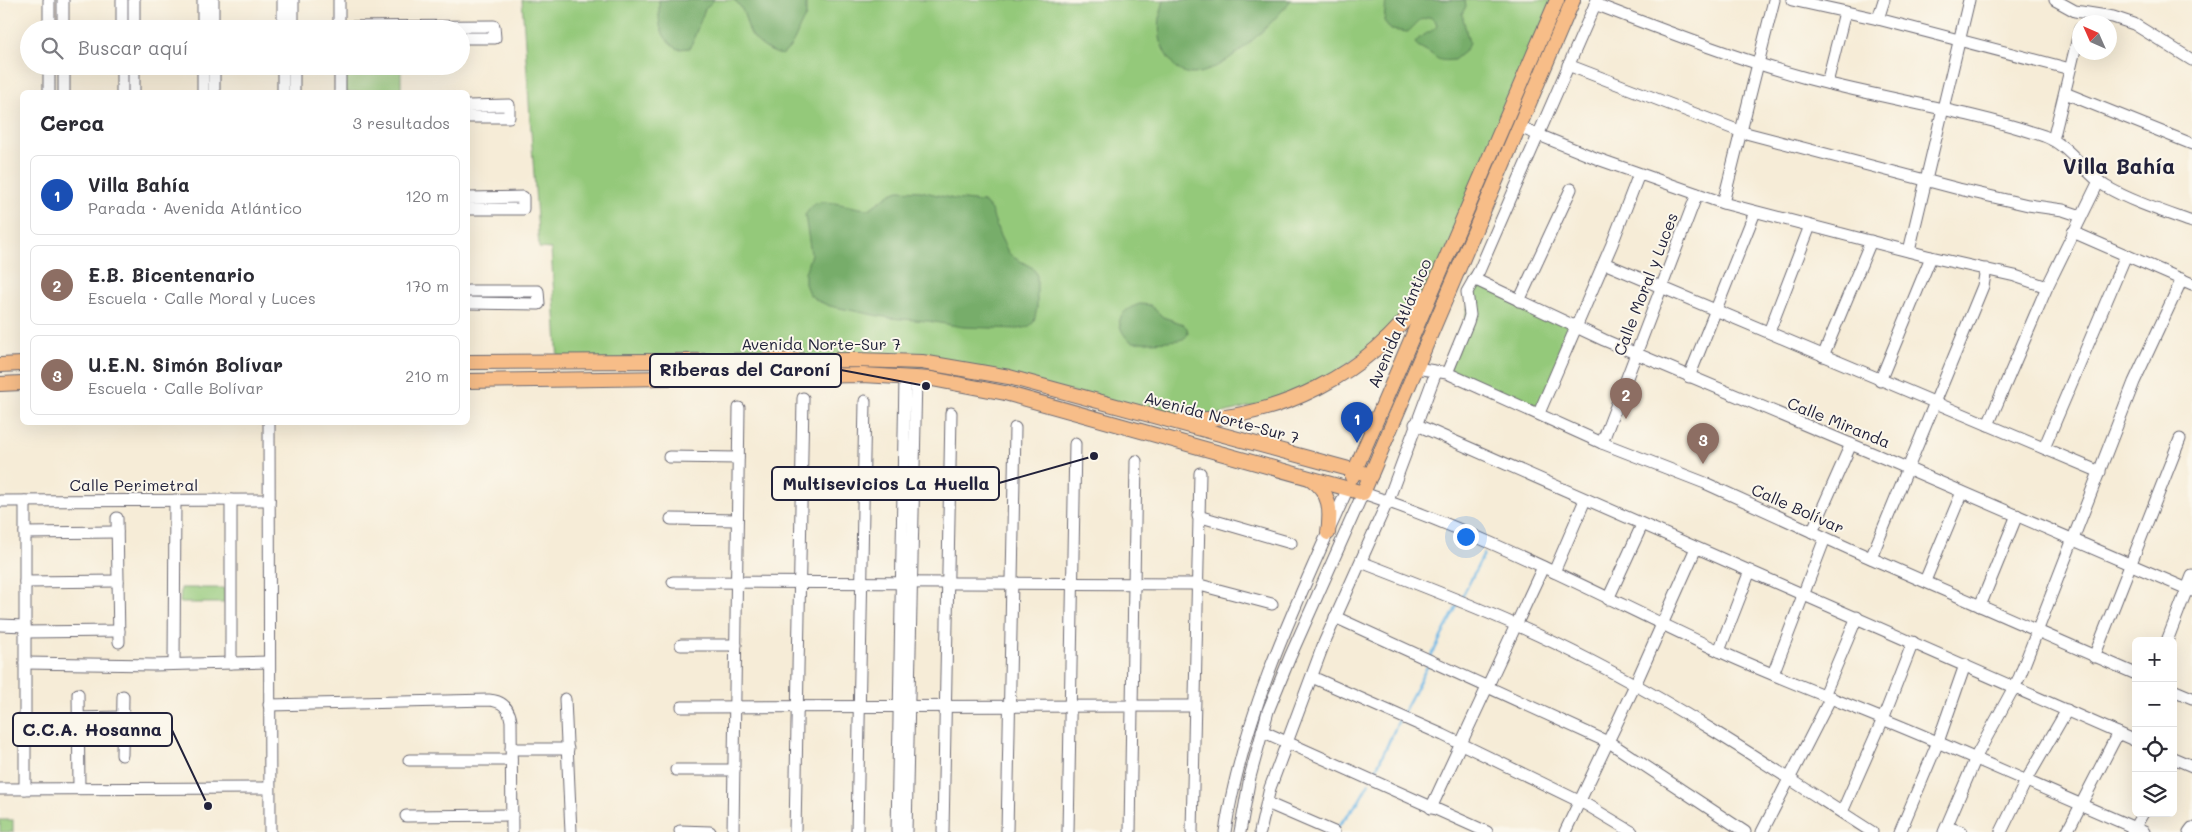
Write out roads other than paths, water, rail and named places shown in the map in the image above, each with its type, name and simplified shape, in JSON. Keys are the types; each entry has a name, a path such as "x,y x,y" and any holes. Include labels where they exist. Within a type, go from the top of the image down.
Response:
{"main road":[{"name":"Avenida Atlántico","path":"1348,488 1557,0"},
{"name":"Avenida Atlántico","path":"1363,493 1574,0"},
{"path":"1161,419 1213,418 1252,412 1290,400 1334,379 1370,353 1394,332 1417,306 1441,269"},
{"name":"Avenida Norte-Sur 7","path":"470,362 855,360 922,362 978,370 1009,377 1371,475"},
{"path":"0,364 20,364"},
{"name":"Avenida Norte-Sur 7","path":"470,381 863,375 911,377 988,388 1363,493"},
{"path":"0,384 20,384"},
{"path":"1308,477 1322,489 1329,503 1328,533"}],"street":[{"path":"49,0 49,20"},
{"path":"63,0 63,20"},
{"path":"122,0 122,20"},
{"path":"134,0 134,20"},
{"path":"203,0 203,20"},
{"path":"213,0 214,20"},
{"path":"283,0 283,20"},
{"path":"293,0 293,20"},
{"path":"339,0 339,20"},
{"path":"1724,203 1774,0"},
{"path":"1792,0 1878,19 2070,69"},
{"path":"1878,19 1884,0"},
{"path":"1909,251 1970,0"},
{"path":"2055,0 2078,15"},
{"path":"1260,832 1267,803 1287,742 1335,617 1387,501 1416,424 1468,322 1470,315 1466,297 1596,2 1759,64 1943,109 2054,140 2099,181 2119,192 2192,222"},
{"path":"1827,82 1845,12"},
{"path":"2117,18 2134,24 2192,60"},
{"path":"470,26 494,26 494,38 470,38"},
{"path":"2054,140 2072,60"},
{"path":"1568,65 1742,132 2028,206 2069,212 2081,216"},
{"path":"49,75 49,90"},
{"path":"64,75 64,90"},
{"path":"122,75 122,90"},
{"path":"134,75 134,90"},
{"path":"203,75 203,90"},
{"path":"214,75 214,90"},
{"path":"283,75 283,90"},
{"path":"294,75 294,90"},
{"path":"340,75 340,90"},
{"path":"2065,93 2192,144"},
{"path":"470,106 509,105 509,117 470,117"},
{"path":"1519,127 1639,174 1724,203 2047,286"},
{"path":"1539,413 1577,328 1639,174"},
{"path":"1988,425 2047,286 2099,181"},
{"path":"1519,301 1572,189"},
{"name":"Calle Moral y Luces","path":"1602,442 1696,194"},
{"path":"470,198 523,197 523,209 470,209"},
{"path":"1689,377 1755,212"},
{"path":"1770,332 1810,226"},
{"path":"1962,832 1945,829 1976,759 2015,686 2038,632 2134,382 2187,281 2073,232"},
{"path":"1823,356 1871,241"},
{"path":"2044,448 2126,256"},
{"path":"1880,380 1931,257"},
{"path":"1604,263 2100,472"},
{"path":"1871,558 1906,468 1983,286 1986,269"},
{"name":"Calle Miranda","path":"1474,279 1636,354 2190,590"},
{"path":"470,290 538,291 539,304 470,303"},
{"name":"Calle Bolívar","path":"1416,368 1441,372 1602,442 1704,483 2132,672"},
{"path":"906,832 905,707 911,377"},
{"path":"795,832 803,398"},
{"path":"857,832 865,401"},
{"path":"733,832 739,408"},
{"path":"943,832 951,413"},
{"path":"1416,424 1642,525 2015,686 2132,739"},
{"path":"269,425 270,832"},
{"path":"1007,832 1015,428"},
{"path":"2094,657 2129,564 2180,439"},
{"path":"1068,832 1075,444"},
{"path":"1812,532 1851,444"},
{"path":"669,458 738,458"},
{"path":"1130,832 1136,461"},
{"path":"1192,832 1196,584 1200,473"},
{"name":"Avenida Atlántico","path":"1225,832 1239,760 1258,699 1348,488"},
{"path":"1925,582 1962,492"},
{"path":"1240,832 1250,778 1262,731 1290,657 1363,493 1494,543 1662,625 1772,674 1938,742 2137,831 2142,817"},
{"path":"174,664 175,500"},
{"path":"231,500 231,663"},
{"name":"Calle Perimetral","path":"0,501 269,500"},
{"path":"1554,572 1585,500"},
{"path":"25,501 25,789"},
{"path":"1980,606 2017,515"},
{"path":"1198,516 1291,543"},
{"path":"0,626 119,637 117,518"},
{"path":"671,519 738,520"},
{"path":"1608,599 1642,525"},
{"path":"25,533 117,532"},
{"path":"1772,674 1825,538"},
{"path":"1565,832 1609,742 1696,548"},
{"path":"1361,562 1468,603 1591,661 1635,685 1872,832"},
{"path":"1431,808 1543,567"},
{"path":"1719,650 1750,571"},
{"path":"2169,637 2190,590 2192,576"},
{"path":"25,582 118,580"},
{"path":"672,582 1196,584 1272,604"},
{"path":"1335,617 1609,742 1745,832"},
{"path":"1762,832 1790,780 1828,696 1857,617"},
{"path":"1842,812 1883,719 1913,642"},
{"path":"682,645 736,645"},
{"path":"25,663 174,664 269,662"},
{"path":"1900,832 1938,742 1965,665"},
{"path":"1312,678 1461,744 1580,802 1632,832"},
{"path":"2177,692 2192,698"},
{"path":"78,694 79,788"},
{"path":"122,755 123,696"},
{"path":"565,699 571,832"},
{"path":"269,705 497,701 507,708 510,713 512,832"},
{"path":"682,707 1010,708 1194,706"},
{"path":"898,832 905,707"},
{"path":"2001,832 2026,781 2067,710"},
{"path":"78,718 123,717"},
{"path":"1262,731 1487,832"},
{"path":"2067,832 2118,733"},
{"path":"78,735 122,734"},
{"path":"409,760 511,755 568,749"},
{"path":"2177,761 2192,766"},
{"path":"676,770 734,770"},
{"path":"0,789 270,788"},
{"path":"1267,803 1334,832"},
{"path":"406,816 512,815"},
{"path":"2189,832 2192,828"},
{"path":"680,831 710,832"}],"waterway":[{"path":"1462,597 1484,554"},
{"path":"1431,657 1458,604"},
{"path":"1403,713 1428,665"},
{"path":"1373,776 1399,720"},
{"path":"1336,829 1359,801 1369,783"}],"place":[{"name":"Riberas del Caroní","path":"926,386"},
{"name":"E.B. Bicentenario","path":"1626,419"},
{"name":"Villa Bahía","path":"1357,443"},
{"name":"Multisevicios La Huella","path":"1094,456"},
{"name":"U.E.N. Simón Bolívar","path":"1703,464"},
{"name":"C.C.A. Hosanna","path":"208,806"}],"district":[{"name":"Villa Bahía","path":"2119,165"}]}
